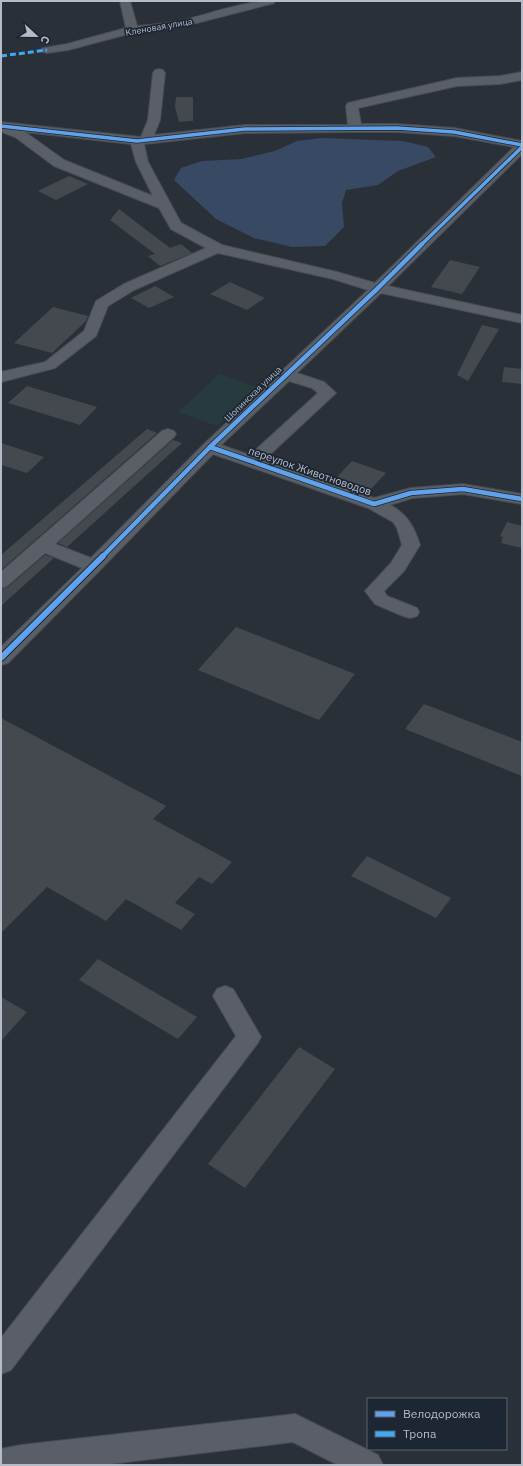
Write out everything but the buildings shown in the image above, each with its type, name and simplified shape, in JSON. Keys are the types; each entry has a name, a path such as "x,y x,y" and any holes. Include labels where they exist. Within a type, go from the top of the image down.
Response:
{"street":[{"path":"125,1 132,30"},
{"name":"Кленовая улица","path":"47,50 68,47 132,30 157,28 189,22 270,1"},
{"path":"159,74 154,120 141,141 142,162 176,226 217,248 337,276 378,288 522,318"},
{"path":"355,129 352,106 457,82 500,80 522,76"},
{"path":"1,126 141,141 245,129 397,128 454,132 522,147"},
{"path":"1,126 19,134 60,163 165,205"},
{"name":"Шопинская улица","path":"1,658 94,566 210,447 378,288 522,147"},
{"path":"1,377 50,365 91,333 101,304 129,287 217,248"},
{"path":"253,461 328,392 318,384 286,375"},
{"path":"1,582 168,434"},
{"name":"переулок Животноводов","path":"210,447 374,504 411,493 463,489 522,499"},
{"path":"374,504 399,517 408,533 411,545 398,567 374,591 381,600 410,612"},
{"path":"41,545 94,566"},
{"path":"1,1360 249,1037 226,996"},
{"path":"1,1464 21,1460 295,1428 368,1465"}],"green space":[{"path":"219,374 257,387 217,426 178,412"}],"water":[{"path":"322,138 403,141 428,147 436,157 398,171 378,185 346,190 342,203 344,227 325,246 292,247 254,238 216,219 174,180 181,168 202,161 241,159 275,151 297,141"}],"marked path":[{"path":"1,56 47,50"}],"cycle path":[{"path":"1,126 137,141 245,129 397,128 454,132 522,145"},
{"path":"1,658 94,566 210,447 378,288 522,147"},
{"path":"210,447 374,504 411,493 463,489 522,499"}]}
